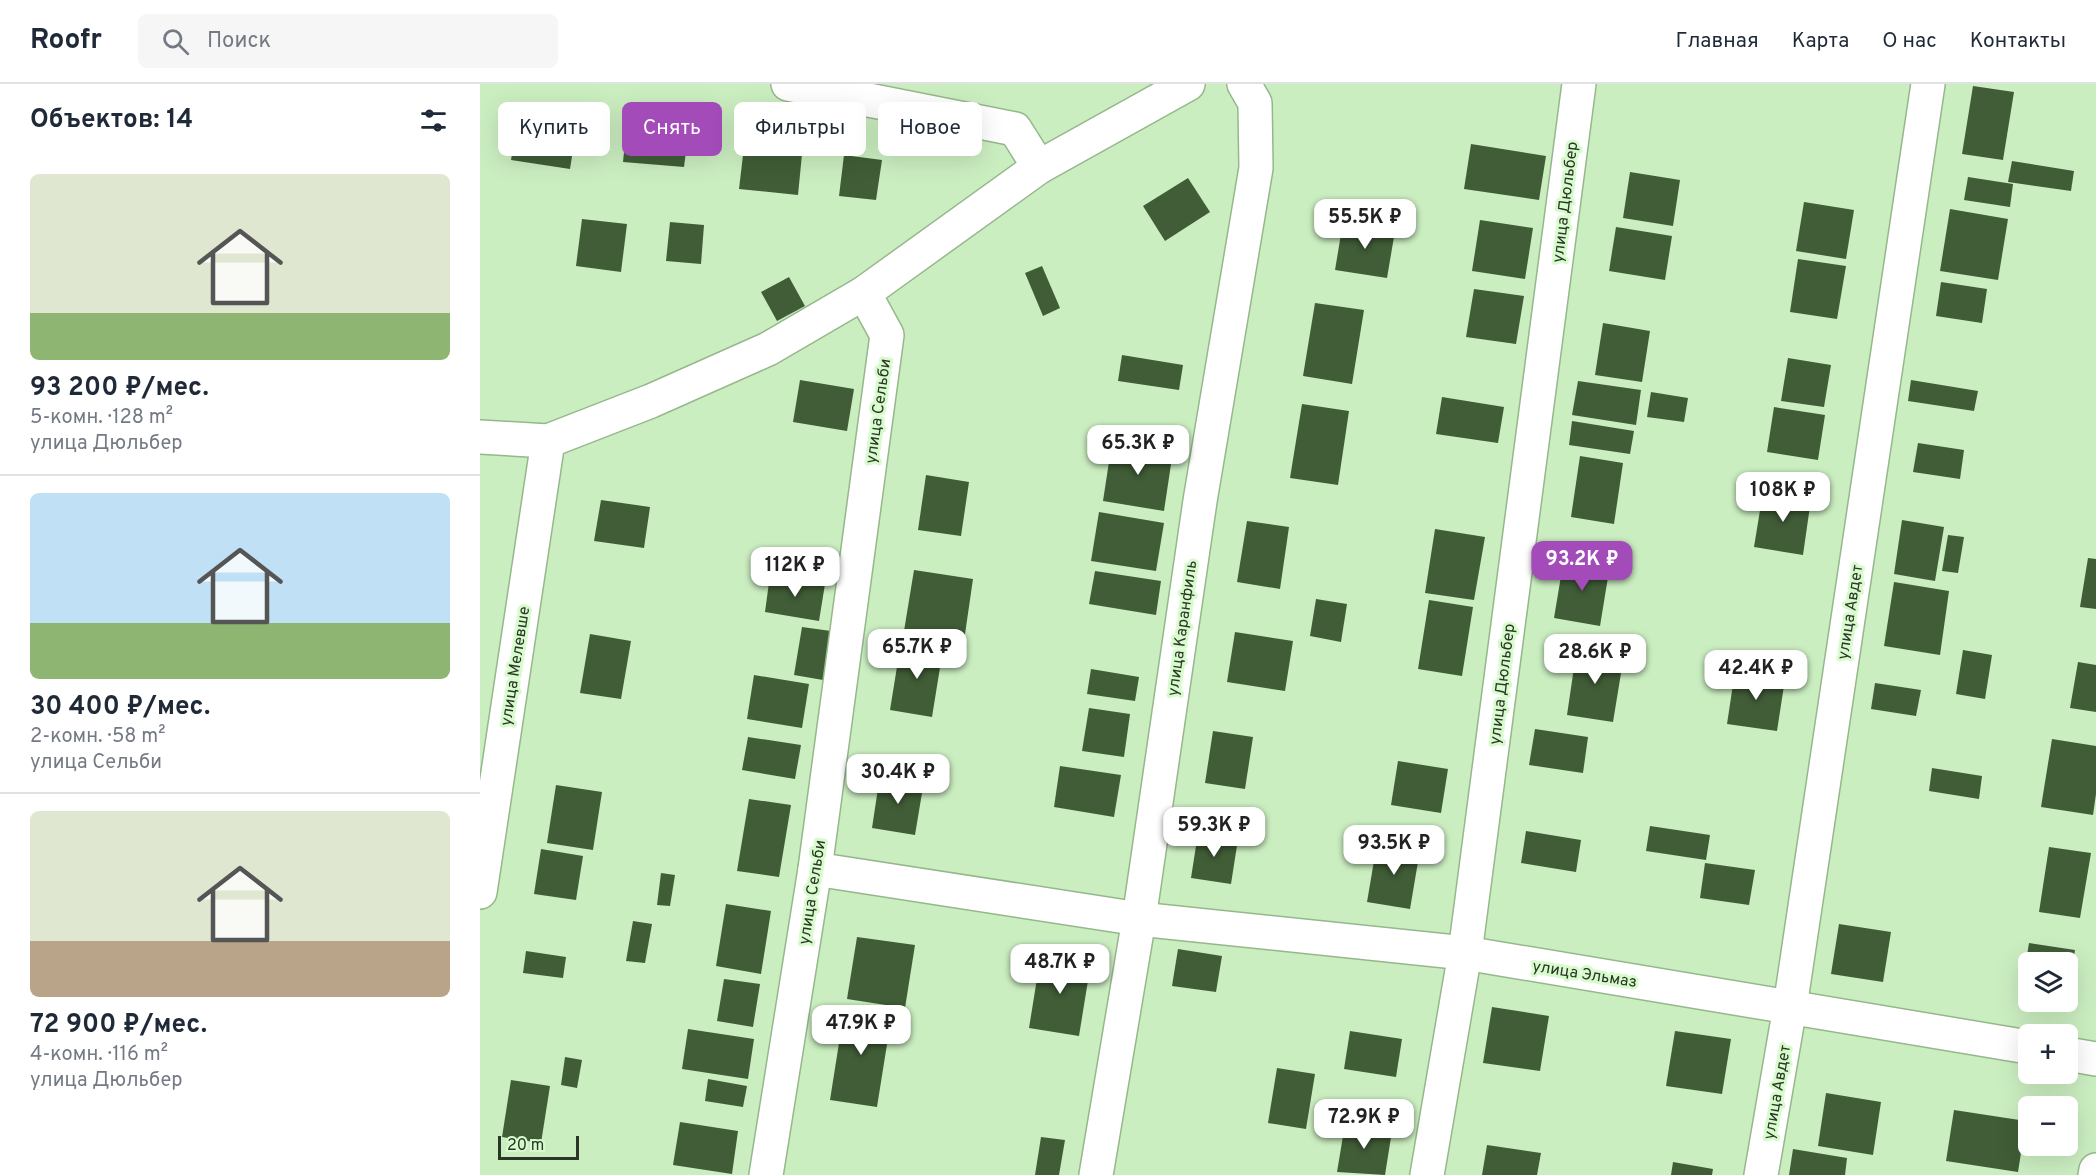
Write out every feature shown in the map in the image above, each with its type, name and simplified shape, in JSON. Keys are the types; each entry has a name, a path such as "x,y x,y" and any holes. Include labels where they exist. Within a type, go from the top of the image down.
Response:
{"street":[{"path":"788,84 1015,129 1039,167"},
{"path":"480,438 548,441 651,401 768,349 864,293 1039,167 1188,84"},
{"name":"улица Каранфиль","path":"1096,1175 1138,920 1200,501 1256,168 1255,103 1244,84"},
{"name":"улица Дюльбер","path":"1427,1175 1466,953 1579,84"},
{"name":"улица Авдет","path":"1761,1175 1790,1007 1928,84"},
{"name":"улица Сельби","path":"766,1175 815,868 887,334 864,293"},
{"name":"улица Мелевше","path":"480,891 548,441"},
{"name":"улица Эльмаз","path":"815,868 1138,920 1466,953 2018,1045"},
{"path":"2078,1056 2096,1059"},
{"path":"2095,1175 2096,1170"}],"building":[{"path":"1973,86 2014,92 2003,160 1962,154"},
{"path":"1471,144 1546,156 1539,200 1464,189"},
{"path":"512,156 572,156 570,169 511,160"},
{"path":"624,156 685,156 684,167 623,162"},
{"path":"743,156 802,156 798,195 739,189"},
{"path":"844,156 882,160 876,200 839,196"},
{"path":"2012,161 2074,171 2071,191 2008,182"},
{"path":"1630,172 1680,180 1673,226 1623,218"},
{"path":"1968,177 2013,184 2010,207 1964,200"},
{"path":"1188,178 1210,212 1165,241 1143,206"},
{"path":"1804,202 1854,210 1846,259 1796,251"},
{"path":"1950,209 2008,219 1998,280 1940,271"},
{"path":"582,219 627,224 621,272 576,266"},
{"path":"1480,220 1533,228 1525,279 1472,271"},
{"path":"670,222 704,225 701,264 666,261"},
{"path":"1343,222 1395,231 1387,278 1335,270"},
{"path":"1616,227 1672,236 1665,280 1609,271"},
{"path":"1798,259 1846,266 1837,319 1790,312"},
{"path":"1042,266 1060,308 1043,316 1025,273"},
{"path":"789,277 805,306 777,321 761,292"},
{"path":"1941,282 1987,289 1982,323 1936,316"},
{"path":"1474,289 1524,296 1516,344 1466,337"},
{"path":"1315,303 1364,310 1352,384 1303,376"},
{"path":"1603,323 1650,331 1642,382 1595,375"},
{"path":"1122,355 1183,365 1179,390 1118,381"},
{"path":"1788,358 1831,365 1824,407 1781,401"},
{"path":"800,380 854,389 847,431 793,422"},
{"path":"1911,380 1978,391 1974,411 1908,401"},
{"path":"1578,381 1641,390 1636,425 1572,415"},
{"path":"1651,392 1688,398 1684,422 1647,417"},
{"path":"1442,397 1504,407 1498,443 1436,434"},
{"path":"1302,404 1349,411 1338,485 1290,478"},
{"path":"1774,407 1825,415 1818,460 1767,452"},
{"path":"1572,421 1634,431 1630,454 1569,445"},
{"path":"1112,442 1173,451 1164,511 1103,501"},
{"path":"1918,443 1964,450 1960,479 1913,472"},
{"path":"1580,456 1623,463 1614,524 1571,517"},
{"path":"926,475 969,482 961,536 918,530"},
{"path":"1763,492 1811,499 1803,555 1754,547"},
{"path":"601,500 650,507 644,548 594,541"},
{"path":"1099,512 1164,523 1156,571 1091,561"},
{"path":"1902,520 1944,527 1935,581 1894,574"},
{"path":"1247,521 1289,527 1280,589 1237,582"},
{"path":"1435,529 1485,537 1474,600 1425,593"},
{"path":"1948,535 1964,537 1958,573 1942,571"},
{"path":"1564,558 1610,565 1600,626 1554,618"},
{"path":"2088,558 2096,559 2096,609 2080,607"},
{"path":"914,570 973,579 964,641 904,631"},
{"path":"1095,571 1161,581 1156,615 1089,604"},
{"path":"770,575 825,584 819,621 765,612"},
{"path":"1894,582 1949,591 1940,655 1884,646"},
{"path":"1316,599 1347,604 1341,642 1310,636"},
{"path":"1429,600 1473,607 1462,676 1418,669"},
{"path":"802,627 831,631 823,680 794,675"},
{"path":"1235,632 1293,641 1285,691 1227,682"},
{"path":"590,634 631,641 621,699 580,693"},
{"path":"901,642 943,649 932,717 890,710"},
{"path":"1577,647 1624,655 1613,722 1567,715"},
{"path":"1963,650 1992,655 1985,699 1956,694"},
{"path":"2078,662 2096,665 2096,712 2070,708"},
{"path":"1091,669 1139,677 1135,701 1087,694"},
{"path":"1735,671 1785,679 1777,731 1727,724"},
{"path":"754,675 809,684 802,728 747,719"},
{"path":"1875,683 1921,690 1916,716 1871,709"},
{"path":"1089,708 1130,714 1124,757 1082,751"},
{"path":"1535,729 1588,737 1583,773 1529,765"},
{"path":"1213,731 1253,737 1245,789 1205,783"},
{"path":"748,737 801,745 795,779 742,770"},
{"path":"2052,739 2096,746 2096,794 2093,815 2041,807"},
{"path":"1398,761 1448,769 1441,813 1391,805"},
{"path":"1060,766 1121,775 1114,817 1054,807"},
{"path":"1932,768 1982,776 1979,799 1929,791"},
{"path":"880,775 924,781 915,835 872,828"},
{"path":"556,785 602,792 593,850 547,843"},
{"path":"749,799 791,805 779,877 737,871"},
{"path":"1650,826 1710,835 1706,860 1646,851"},
{"path":"1526,831 1581,840 1576,872 1521,863"},
{"path":"1198,833 1238,839 1231,884 1191,878"},
{"path":"1377,843 1420,850 1410,909 1367,902"},
{"path":"2049,847 2091,853 2080,918 2039,912"},
{"path":"541,849 583,856 576,900 534,894"},
{"path":"1705,863 1755,870 1749,905 1700,898"},
{"path":"661,873 675,875 670,906 657,905"},
{"path":"726,904 771,911 761,974 716,966"},
{"path":"633,921 652,924 645,963 626,961"},
{"path":"1839,924 1891,932 1883,982 1831,974"},
{"path":"857,937 915,945 905,1008 847,999"},
{"path":"2029,943 2075,950 2075,952 2028,952"},
{"path":"1178,949 1222,956 1216,992 1172,986"},
{"path":"526,951 566,957 563,978 523,973"},
{"path":"1041,954 1091,962 1079,1036 1029,1028"},
{"path":"724,979 760,984 753,1027 717,1021"},
{"path":"845,1005 892,1013 877,1107 830,1100"},
{"path":"1492,1007 1549,1016 1540,1071 1483,1063"},
{"path":"688,1029 754,1039 748,1079 682,1069"},
{"path":"1350,1031 1402,1039 1396,1077 1344,1069"},
{"path":"1675,1031 1731,1039 1722,1094 1666,1086"},
{"path":"565,1057 582,1060 577,1088 561,1085"},
{"path":"1277,1068 1315,1074 1306,1129 1268,1123"},
{"path":"708,1079 747,1086 743,1107 705,1101"},
{"path":"511,1080 550,1086 541,1143 502,1137"},
{"path":"1826,1093 1881,1102 1873,1155 1818,1146"},
{"path":"1954,1110 2018,1120 2018,1156 2021,1156 2018,1172 1946,1161"},
{"path":"680,1122 738,1131 732,1174 673,1165"},
{"path":"1345,1124 1392,1131 1385,1175 1337,1172"},
{"path":"1041,1137 1065,1140 1059,1175 1035,1175"},
{"path":"1487,1145 1541,1153 1537,1175 1482,1175"},
{"path":"1793,1149 1847,1158 1845,1175 1789,1175"},
{"path":"1673,1162 1713,1169 1712,1175 1671,1175"}]}
